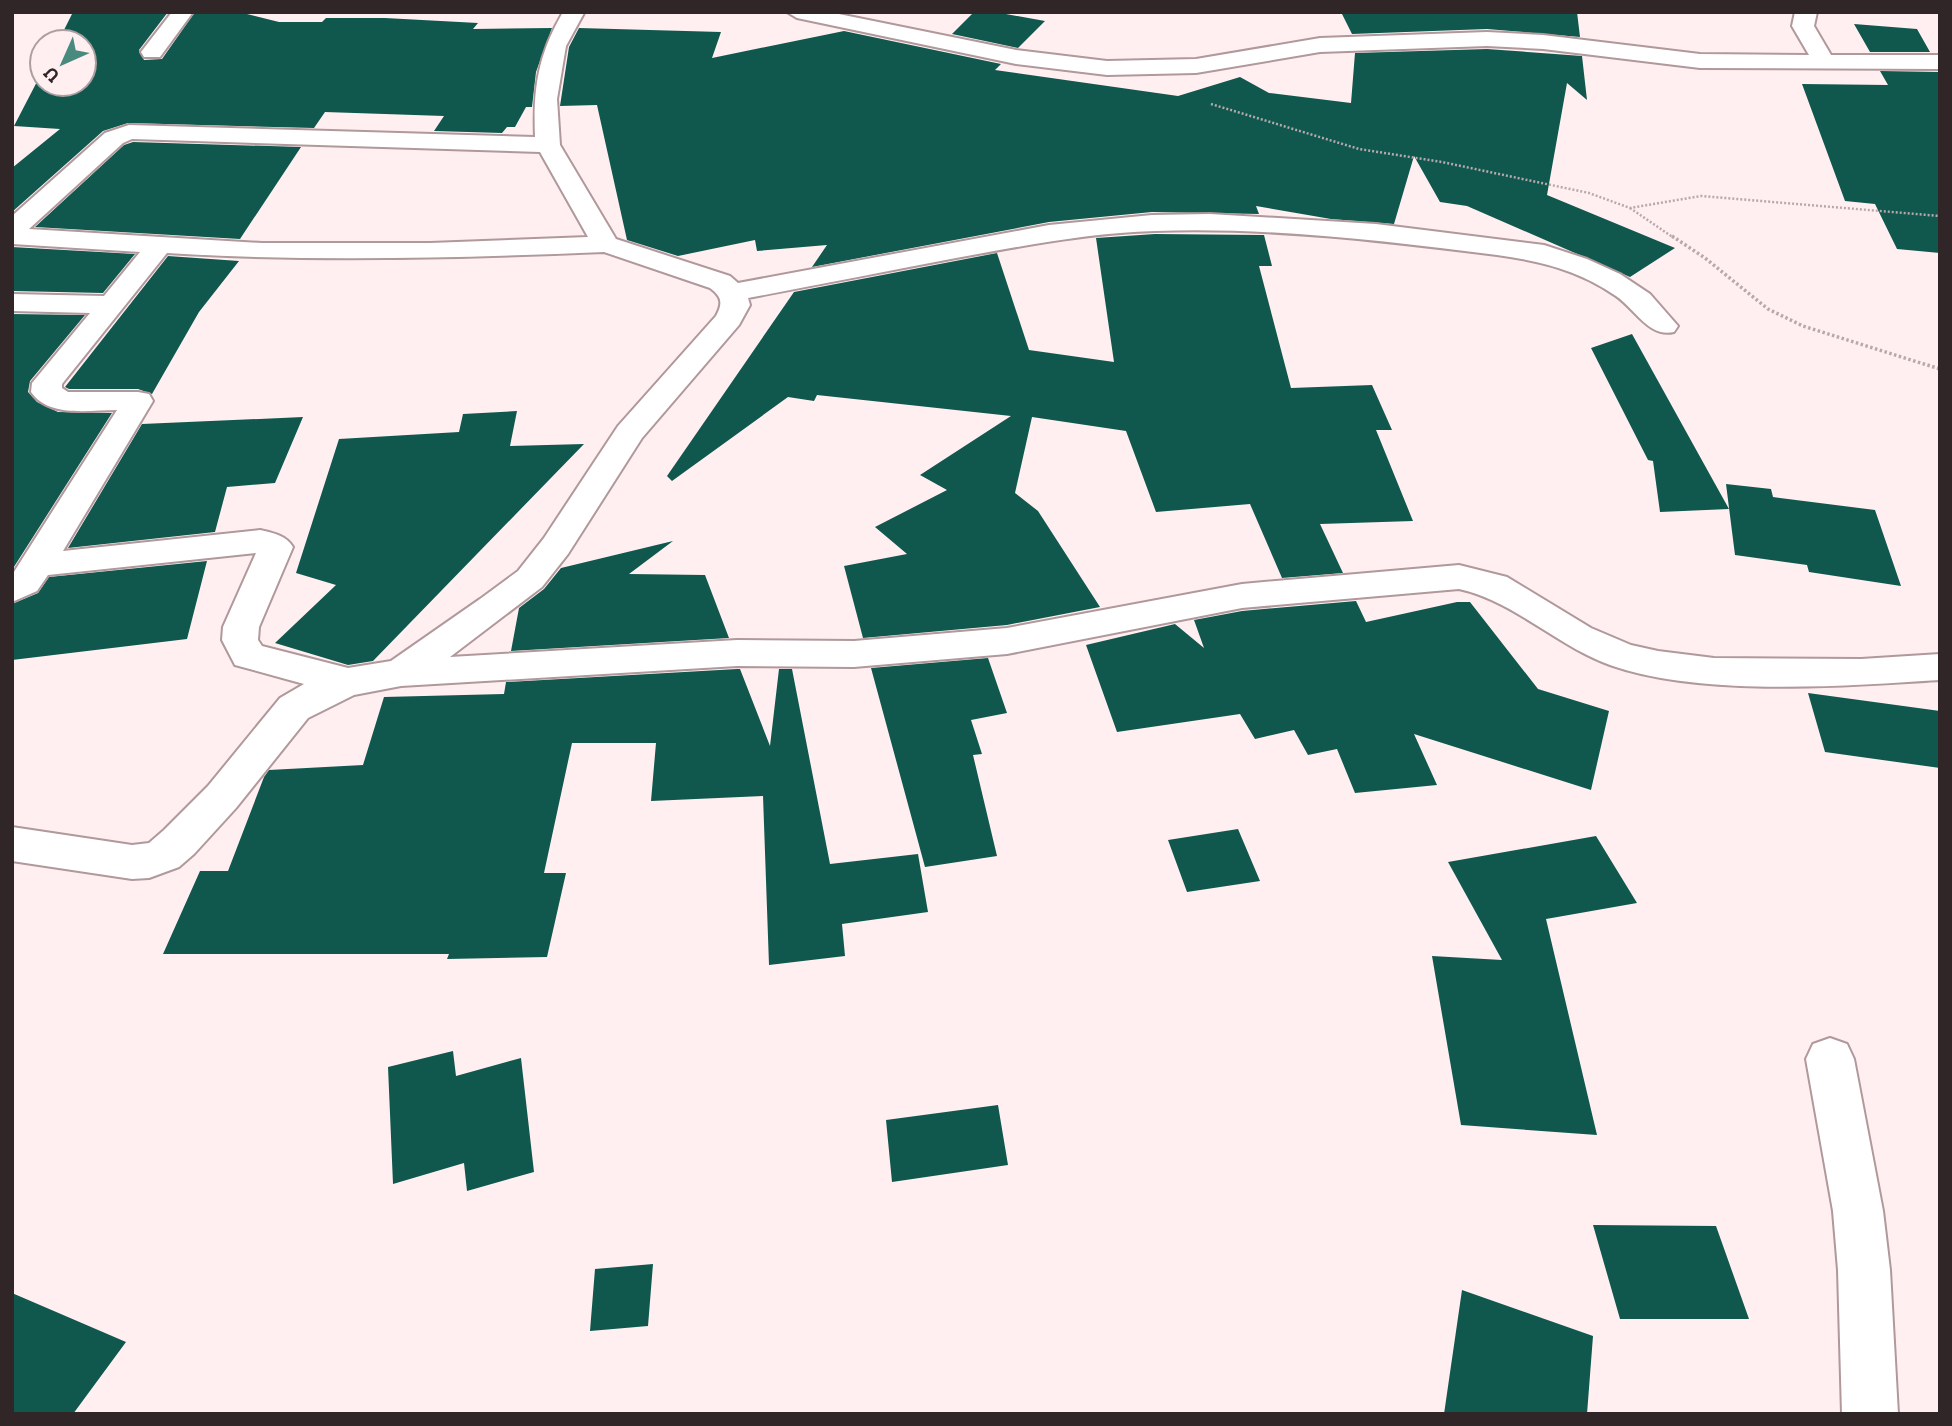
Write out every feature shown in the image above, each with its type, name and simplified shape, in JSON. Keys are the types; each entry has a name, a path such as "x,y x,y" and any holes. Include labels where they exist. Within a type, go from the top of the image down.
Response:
{"street":[{"path":"152,52 183,12"},
{"path":"797,12 1016,57 1107,68 1196,66 1320,45 1487,38 1700,61 1940,62"},
{"path":"1806,12 1802,26 1825,63"},
{"path":"574,13 555,46 545,99 548,145 606,243"},
{"path":"1452,19 1487,38"},
{"path":"12,230 114,138 129,132 548,145"},
{"path":"733,292 1049,233 1152,223 1210,222 1376,232 1544,253 1570,261 1615,282 1664,326"},
{"path":"12,236 262,251 417,251 606,243 720,282 733,292 736,305 729,319 629,433 556,546 530,579 494,608 401,673"},
{"path":"12,590 25,583 37,565 138,401 62,401 46,392 47,383 159,246"},
{"path":"12,302 112,304"},
{"path":"37,565 260,541 269,543 276,547 241,627 240,640 248,656 348,682"},
{"path":"12,844 132,862 149,861 164,855 222,797 294,708 317,694 348,682 401,673 737,653 854,654 1007,641 1242,597 1459,577 1495,585 1578,637 1623,656 1658,664 1727,671 1861,672 1940,667"},
{"path":"1830,1059 1859,1223 1864,1270 1870,1414"}],"path":[{"path":"1205,102 1359,149 1442,162 1576,190 1630,208 1705,257 1768,309 1803,326 1940,369"},
{"path":"1630,208 1701,196 1940,216"}],"building":[{"path":"73,12 168,12 139,50 144,60 162,59 195,12 239,12 279,22 322,22 326,18 385,18 478,23 473,29 552,28 536,72 532,107 526,107 515,127 507,127 502,133 434,131 444,116 325,112 314,128 128,123 103,131 12,212 12,168 60,129 14,126 29,98 98,98 98,28 65,28"},
{"path":"974,12 995,12 1045,21 1018,48 952,34"},
{"path":"1341,12 1577,12 1580,37 1487,29 1352,34"},
{"path":"1854,24 1917,29 1930,52 1870,52"},
{"path":"579,28 721,32 712,58 844,31 1001,64 995,70 1178,96 1240,77 1269,93 1351,103 1355,53 1487,49 1582,56 1587,100 1567,83 1547,195 1675,248 1630,277 1467,206 1440,202 1414,156 1394,224 1331,219 1256,206 1259,214 1152,212 1049,222 812,267 827,245 757,251 755,240 678,256 627,240 597,105 560,106 569,47"},
{"path":"1880,71 1940,72 1940,253 1897,249 1875,204 1845,201 1802,84 1888,85"},
{"path":"133,142 301,147 240,239 35,227 124,145"},
{"path":"1155,234 1264,235 1272,266 1259,266 1291,388 1372,385 1392,430 1376,430 1413,521 1320,524 1343,573 1282,578 1250,504 1156,512 1126,431 1032,417 1015,493 1038,511 1100,607 1007,625 863,638 844,566 907,554 875,527 947,490 920,475 1011,416 817,395 814,401 788,397 672,481 667,476 794,292 997,253 1029,350 1114,362 1096,238"},
{"path":"12,247 135,254 103,293 12,291"},
{"path":"168,256 239,261 199,312 152,394 138,389 65,387"},
{"path":"12,314 85,315 30,381 28,392 37,402 58,412 112,413 12,570"},
{"path":"1632,334 1729,509 1660,512 1653,461 1648,460 1591,348"},
{"path":"517,411 510,446 584,444 373,661 348,665 275,643 336,585 296,573 339,439 459,432 463,414"},
{"path":"303,417 275,483 227,487 215,532 68,548 142,424"},
{"path":"1726,484 1771,489 1773,497 1875,510 1901,586 1809,572 1807,565 1735,555"},
{"path":"673,541 629,574 705,575 729,638 511,651 519,608 544,589 561,568"},
{"path":"207,561 187,639 12,660 12,604 38,593 49,577"},
{"path":"1356,601 1366,622 1457,602 1470,602 1538,689 1609,711 1591,790 1414,734 1437,785 1355,793 1337,749 1308,755 1294,730 1255,739 1240,714 1117,732 1086,645 1175,624 1204,648 1194,620 1242,611"},
{"path":"988,658 1007,713 971,720 982,754 973,755 997,856 925,867 871,668"},
{"path":"740,669 770,746 779,669 792,669 830,864 918,854 928,912 842,924 845,956 769,965 763,796 651,801 656,743 572,743 544,873 566,873 547,957 447,959 449,954 163,954 200,871 228,871 269,770 363,765 384,697 504,694 506,682"},
{"path":"1808,693 1940,711 1940,768 1825,752"},
{"path":"1238,829 1260,881 1187,892 1168,840"},
{"path":"1596,836 1637,903 1546,919 1597,1135 1461,1125 1432,956 1502,960 1448,862"},
{"path":"453,1051 456,1076 521,1058 534,1172 467,1191 464,1163 393,1184 388,1067"},
{"path":"998,1105 1008,1165 892,1182 886,1120"},
{"path":"1593,1225 1716,1226 1749,1319 1620,1319"},
{"path":"653,1264 648,1326 590,1331 595,1269"},
{"path":"1462,1290 1593,1336 1587,1414 1444,1414"},
{"path":"12,1293 126,1342 73,1414 12,1414"}]}
